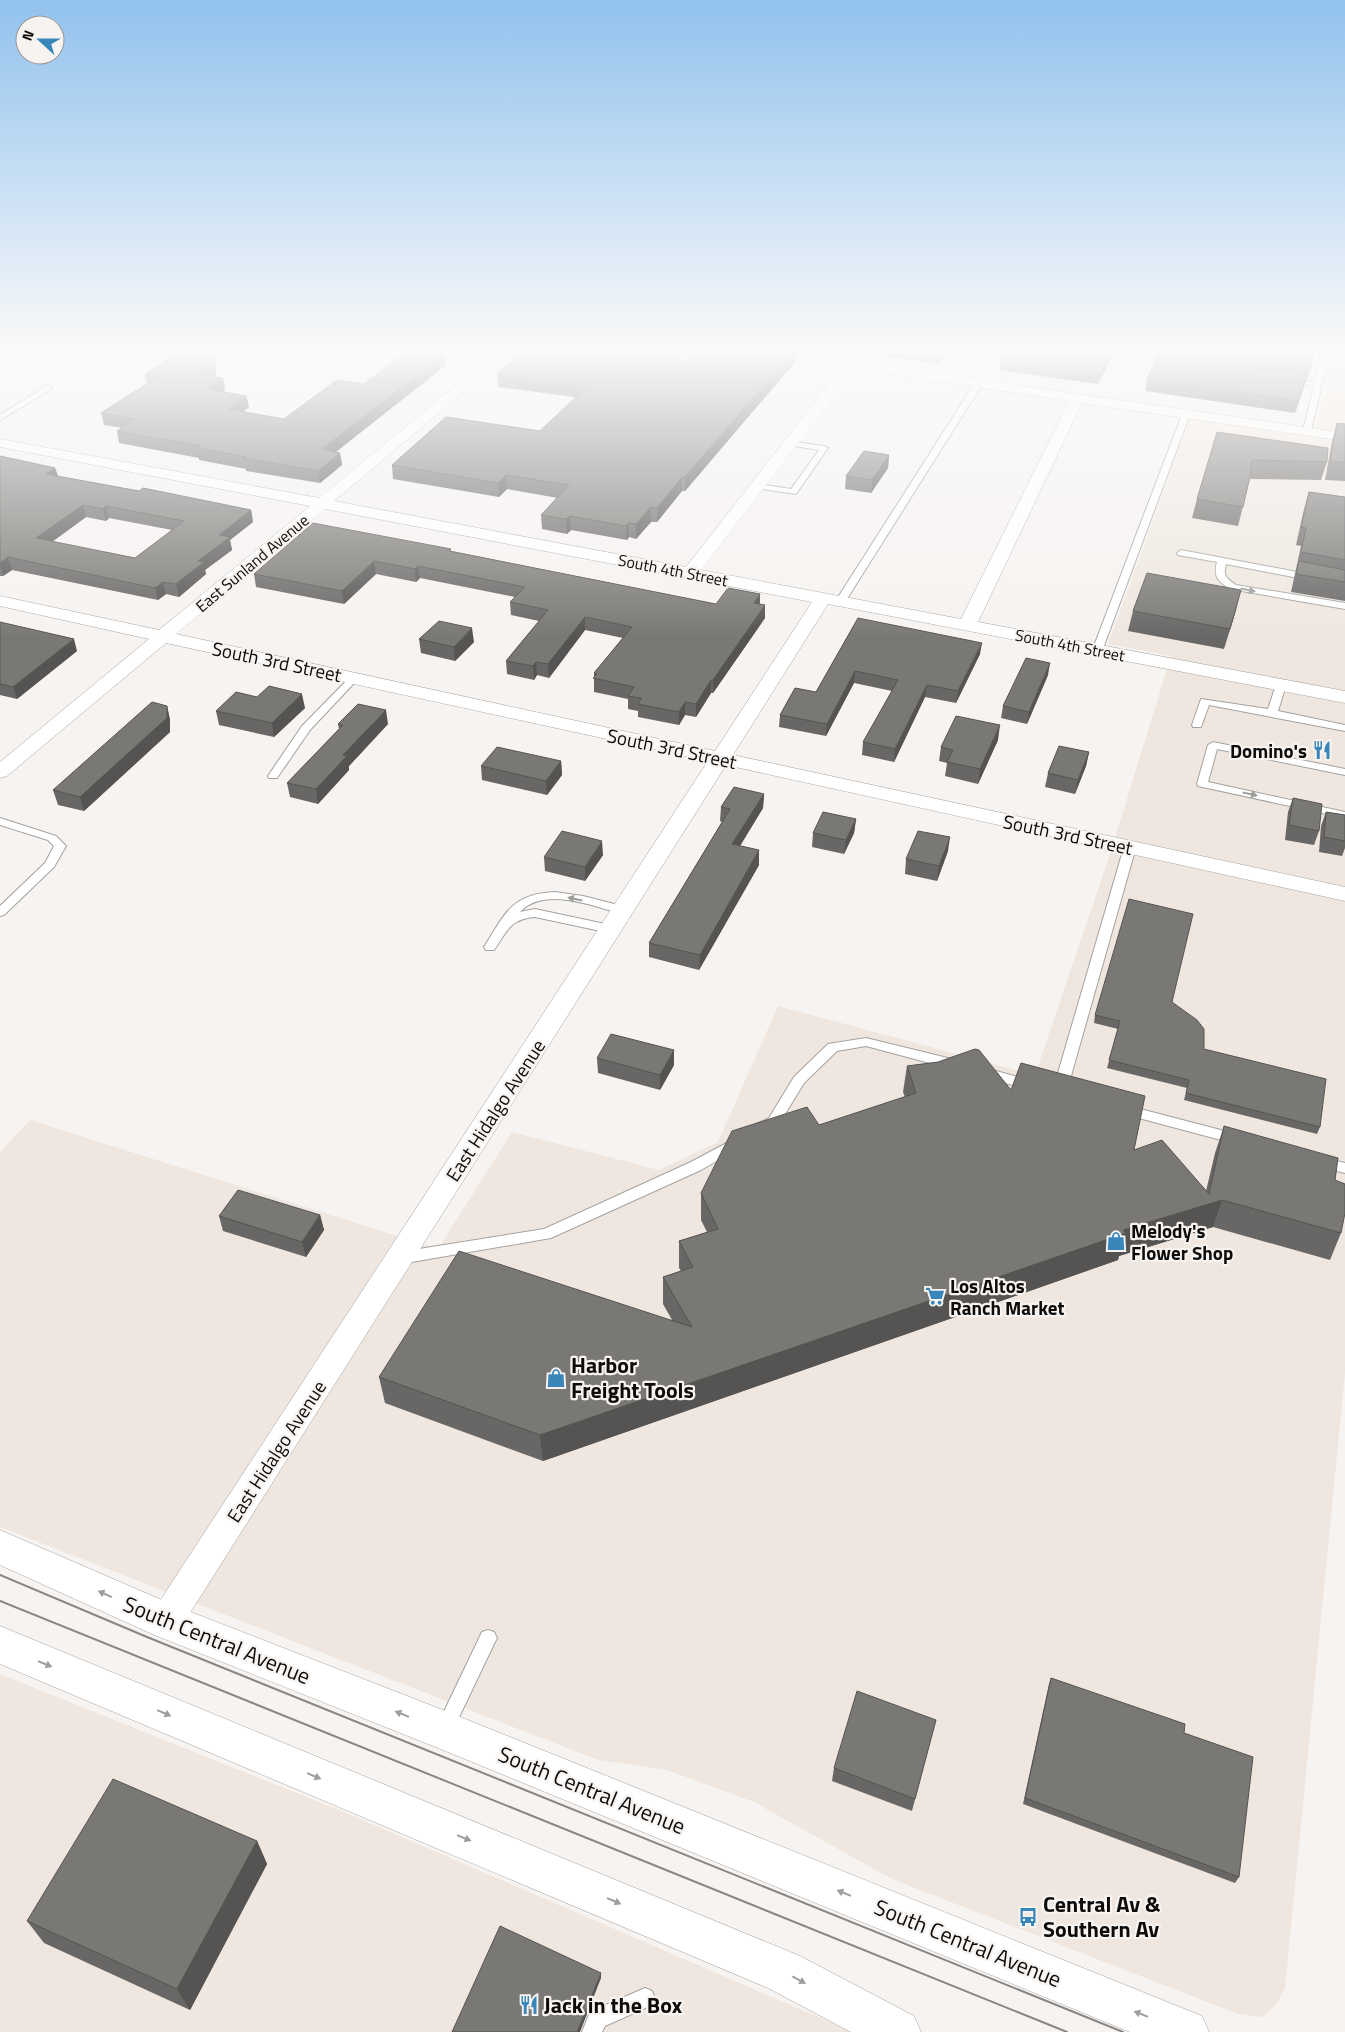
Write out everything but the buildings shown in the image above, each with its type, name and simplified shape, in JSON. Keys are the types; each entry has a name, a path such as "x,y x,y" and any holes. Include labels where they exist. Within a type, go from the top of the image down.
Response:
{"main road":[{"name":"South Central Avenue","path":"0,1547 166,1621 443,1730 1186,2032"},
{"path":"0,1645 784,1972 898,2032"}],"street":[{"name":"South 4th Street","path":"31,449 1345,697"},
{"name":"East Sunland Avenue","path":"0,772 388,449"},
{"path":"690,573 787,449"},
{"path":"967,626 1052,449"},
{"name":"East Hidalgo Avenue","path":"166,1621 720,758 831,600"},
{"name":"South 3rd Street","path":"0,601 1345,894"}],"lane":[{"path":"758,486 793,492 823,449"},
{"path":"831,600 934,449"},
{"path":"1097,650 1173,449"},
{"path":"1180,553 1345,584"},
{"path":"1222,561 1220,568 1221,579 1233,587 1345,606"},
{"path":"273,776 306,728 354,678"},
{"path":"1272,713 1281,685"},
{"path":"1197,725 1205,701 1345,728"},
{"path":"1345,772 1213,745 1202,784 1345,815"},
{"path":"0,821 52,838 60,846 50,865 0,912"},
{"path":"400,1258 546,1234 696,1166 774,1120 799,1080 833,1047 866,1042 1055,1092 1130,848"},
{"path":"490,947 523,902 544,896 568,898 616,919"},
{"path":"508,921 525,914 535,913 616,919"},
{"path":"1107,1105 1250,1143"},
{"path":"1307,1158 1345,1168"},
{"path":"443,1730 488,1638"},
{"path":"592,2032 597,2019 645,1998"}],"shaded area":[{"path":"1179,449 1345,449 1345,1373 1285,1989 1276,2004 1263,2017 1238,2014 892,1879 754,1802 667,1770 598,1760 0,1527 0,1152 30,1120 438,1249 512,1132 659,1170 718,1142 778,1006 1035,1075 1110,854 1171,656 1108,644"},
{"path":"0,1674 344,1812 853,2032 0,2032"}],"tram line":[{"path":"0,1575 147,1637 1123,2032"},
{"path":"0,1601 1067,2032"}],"place":[{"name":"Domino's","path":"1322,750"},
{"name":"Melody's Flower Shop","path":"1116,1241"},
{"name":"Los Altos Ranch Market","path":"935,1296"},
{"name":"Harbor Freight Tools","path":"556,1378"},
{"name":"Central Av & Southern Av","path":"1028,1917"},
{"name":"Jack in the Box","path":"529,2005"}]}
